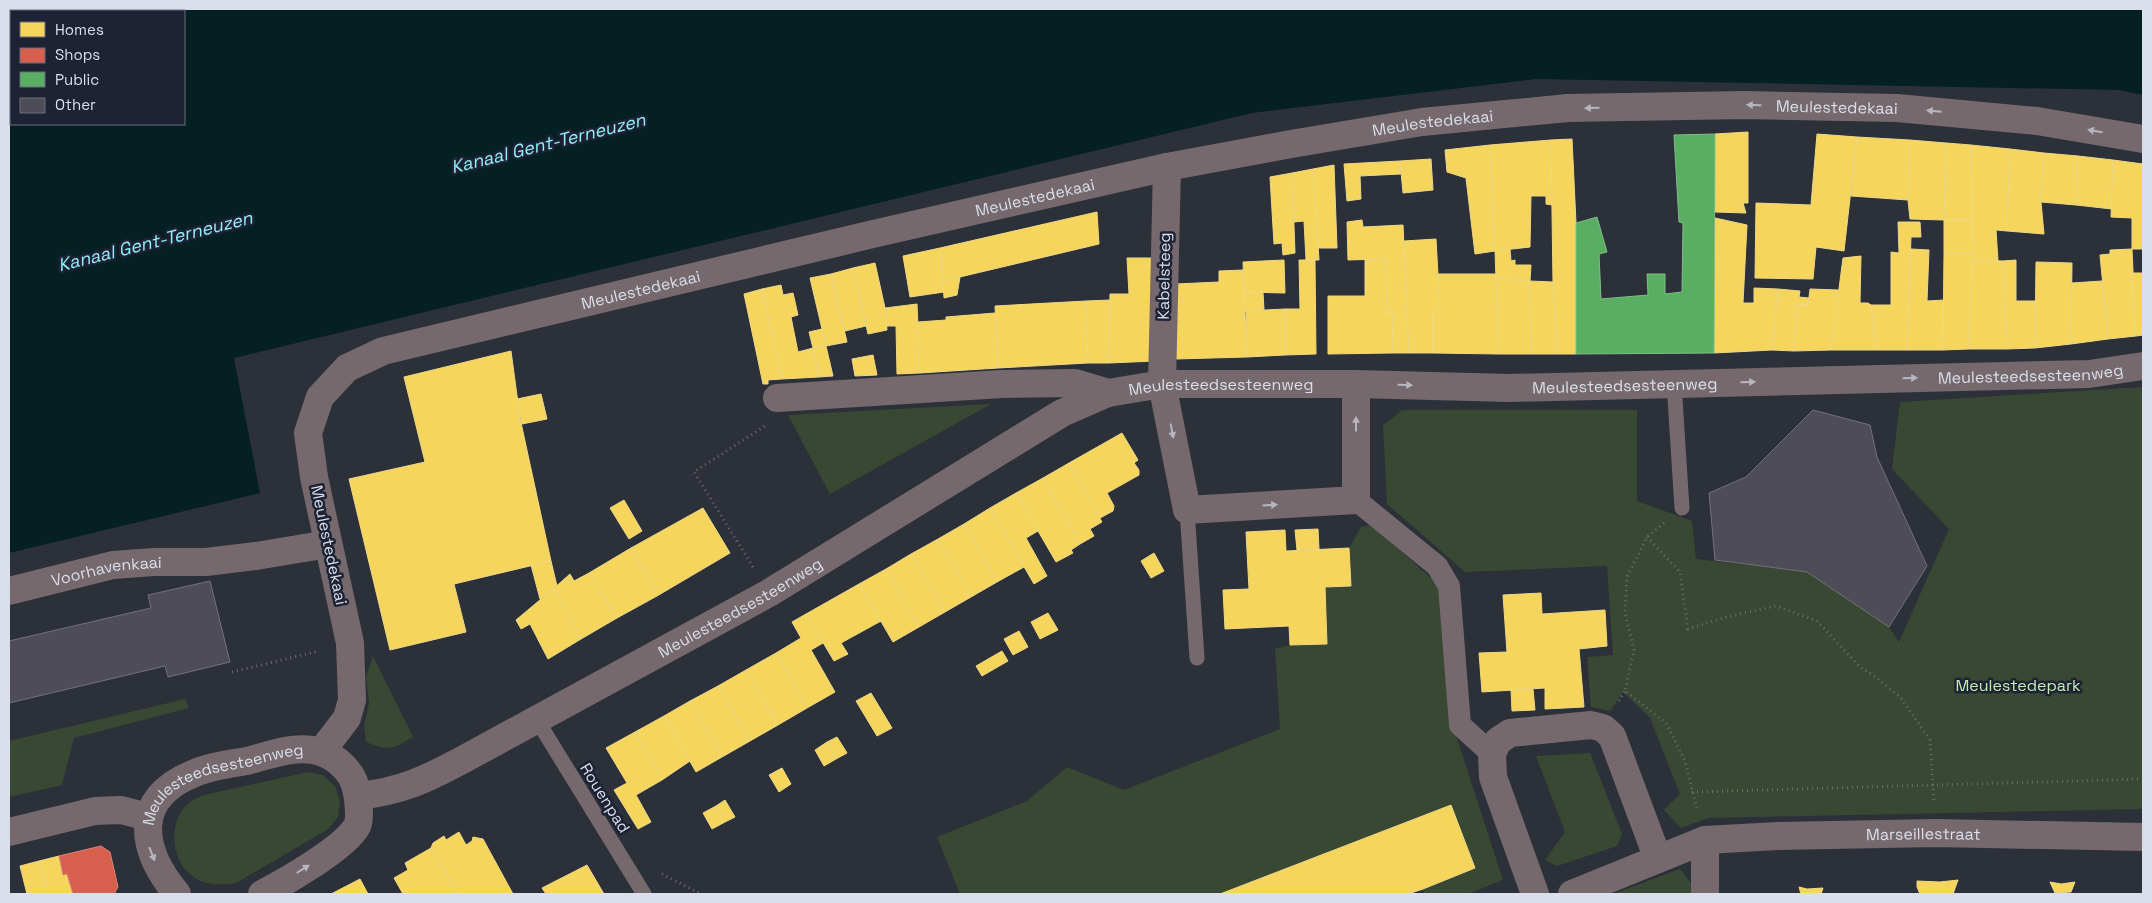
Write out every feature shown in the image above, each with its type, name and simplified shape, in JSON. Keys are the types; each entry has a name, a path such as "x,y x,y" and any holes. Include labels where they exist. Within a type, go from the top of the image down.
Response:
{"street":[{"name":"Meulestedekaai","path":"321,752 347,718 352,700 350,643 317,546 314,477 308,433 320,398 348,368 383,351 873,234 1167,167 1422,122 1568,108 1745,105 1897,108 2037,121 2143,139"},
{"name":"Kabelsteeg","path":"1167,167 1162,384 1187,510"},
{"name":"Meulesteedsesteenweg","path":"358,796 386,793 424,780 537,720 769,594 1062,413 1108,393 1162,384 1356,384 1509,388 2090,374 2143,366"},
{"name":"Meulesteedsesteenweg","path":"777,398 992,385 1075,383 1108,393"},
{"path":"1356,384 1356,500"},
{"path":"1187,510 1356,500 1437,566 1449,586 1460,725 1492,754"},
{"name":"Voorhavenkaai","path":"9,590 113,565 154,562 206,562 317,546"},
{"path":"1535,894 1493,776 1492,754 1498,741 1510,733 1591,726 1603,728 1612,736 1658,859"},
{"name":"Meulesteedsesteenweg","path":"177,894 161,875 148,843 148,817 159,798 175,782 196,772 296,749 321,752 336,760 353,777 358,796 358,825 341,846 262,894"},
{"path":"9,832 95,811 121,810 148,817"},
{"name":"Marseillestraat","path":"1572,894 1705,840 1778,836 1935,833 2143,837"},
{"path":"1705,840 1706,894"}],"lane":[{"path":"1674,384 1682,508"},
{"path":"1187,510 1197,658"},
{"name":"Rouenpad","path":"537,720 644,894"}],"path":[{"path":"769,594 694,472 779,417 777,398"},
{"path":"1682,508 1647,537 1627,577 1625,613 1634,650 1625,691 1666,723 1685,762 1705,840"},
{"path":"1647,537 1680,572 1688,629 1727,617 1776,606 1816,622 1860,667 1878,678 1901,698 1930,740 1934,786 1935,833"},
{"path":"232,672 328,649"},
{"path":"1692,792 2143,779"}],"green space":[{"name":"Meulestedepark","path":"2143,387 2143,809 1708,818 1681,828 1664,810 1680,794 1650,718 1623,692 1610,711 1591,707 1587,657 1613,655 1607,566 1465,572 1387,504 1383,426 1402,410 1637,410 1637,501 1692,521 1696,559 1807,572 1889,627 1899,642 1949,529 1892,469 1900,402"},
{"path":"991,404 830,494 788,415"},
{"path":"1372,525 1442,588 1448,711 1503,880 1468,894 1424,894 1423,889 1475,868 1450,805 1220,894 960,894 937,837 1027,801 1067,767 1124,790 1280,729 1275,649 1290,645 1327,644 1325,587 1350,586 1349,548 1361,527"},
{"path":"373,656 413,737 395,747 385,748 366,742 364,727 369,703 366,677"},
{"path":"185,699 189,708 74,738 62,785 9,797 9,741"},
{"path":"1590,753 1622,834 1617,846 1557,866 1545,860 1565,832 1536,756"},
{"path":"308,772 323,775 335,786 340,801 338,817 327,830 236,883 207,883 196,879 184,868 176,849 174,839 175,828 183,809 190,802 204,795"},
{"path":"1680,869 1696,890 1696,894 1613,894"}],"water":[{"name":"Kanaal Gent-Terneuzen","path":"2143,9 2143,95 2120,90 1536,79 1252,113 234,358 260,493 9,553 9,33 10,125 185,125 185,10 114,10"}],"building: Homes":[{"path":"1748,132 1748,203 1743,203 1746,213 1715,212 1715,134"},
{"path":"1817,134 1857,137 1844,251 1816,247 1813,279 1755,278 1756,203 1811,205"},
{"path":"1857,137 1910,140 1908,200 1851,196"},
{"path":"1572,139 1576,223 1576,354 1557,354 1553,282 1551,140"},
{"path":"1551,140 1552,205 1546,204 1546,196 1531,196 1530,247 1495,251 1490,145"},
{"path":"1910,140 1946,143 1944,220 1910,219 1908,200"},
{"path":"1946,143 1971,145 1972,220 1944,220"},
{"path":"1490,145 1495,251 1475,254 1466,178 1447,172 1445,150"},
{"path":"1971,145 2010,149 2007,231 1996,230 1998,261 1972,260"},
{"path":"2010,149 2044,153 2041,202 2044,234 2007,231"},
{"path":"2044,153 2078,156 2076,205 2041,202"},
{"path":"2078,156 2113,160 2112,209 2076,205"},
{"path":"1431,159 1433,190 1403,193 1400,161"},
{"path":"2113,160 2143,164 2143,249 2132,249 2132,218 2111,217"},
{"path":"1400,161 1401,174 1360,176 1361,199 1347,201 1344,164"},
{"path":"1334,165 1337,248 1318,248 1313,169"},
{"path":"1313,169 1319,260 1306,260 1304,221 1294,222 1292,173"},
{"path":"1292,173 1295,253 1283,255 1282,243 1274,244 1270,177"},
{"path":"1097,212 1099,244 943,281 940,248"},
{"path":"1715,218 1747,225 1743,303 1754,303 1754,288 1778,289 1772,350 1714,353"},
{"path":"1362,220 1363,227 1403,225 1409,353 1392,353 1393,313 1387,313 1386,259 1348,260 1347,222"},
{"path":"1944,220 1972,220 1973,254 1944,253"},
{"path":"1898,222 1920,222 1921,237 1911,237 1907,350 1876,350 1871,305 1891,305 1891,252 1899,253"},
{"path":"1436,239 1440,311 1433,312 1433,353 1409,353 1404,241"},
{"path":"940,248 944,292 910,297 903,256"},
{"path":"1510,249 1511,261 1515,260 1515,265 1531,265 1530,281 1496,279 1495,251"},
{"path":"1911,249 1929,250 1927,301 1944,300 1943,350 1907,350"},
{"path":"2132,249 2136,336 2108,339 2100,255 2110,254 2110,250"},
{"path":"1944,253 1973,254 1969,349 1943,350"},
{"path":"1861,256 1860,303 1871,305 1876,350 1831,350 1843,258"},
{"path":"1127,258 1157,258 1155,361 1109,363 1110,294 1129,294"},
{"path":"1386,259 1387,313 1393,313 1392,353 1328,354 1328,296 1365,296 1365,260"},
{"path":"1284,260 1285,293 1244,292 1243,262"},
{"path":"1299,260 1315,260 1316,354 1285,355 1285,309 1300,309"},
{"path":"1972,260 2003,261 2007,349 1969,349"},
{"path":"2016,260 2016,301 2035,301 2035,348 2007,349 2003,261"},
{"path":"2036,262 2072,263 2071,344 2035,348"},
{"path":"875,263 885,308 887,330 868,334 853,268"},
{"path":"853,268 866,326 845,331 831,274"},
{"path":"1243,270 1247,357 1176,359 1176,284 1219,282 1219,271"},
{"path":"2143,273 2143,335 2136,336 2131,274"},
{"path":"831,274 847,342 826,346 810,278"},
{"path":"1438,274 1496,274 1499,354 1433,353 1433,312 1440,311"},
{"path":"960,277 957,295 944,298 943,281"},
{"path":"1496,279 1530,281 1531,354 1499,354"},
{"path":"1530,281 1553,282 1557,354 1531,354"},
{"path":"2102,281 2108,339 2071,344 2072,283"},
{"path":"781,285 783,295 793,293 798,315 791,317 798,352 813,348 819,377 782,379 762,289"},
{"path":"762,289 782,379 768,380 768,384 763,384 744,294"},
{"path":"1778,289 1800,291 1799,297 1809,298 1808,305 1797,305 1794,351 1772,350"},
{"path":"1810,289 1839,290 1831,350 1794,351 1797,305 1808,305"},
{"path":"1244,292 1263,292 1264,310 1244,311"},
{"path":"1110,300 1109,363 1088,363 1086,301"},
{"path":"1086,301 1088,363 998,368 995,306"},
{"path":"917,304 920,373 897,374 896,326 887,326 885,308"},
{"path":"1285,309 1285,355 1247,357 1246,311"},
{"path":"995,313 998,368 920,373 918,322 946,320 946,317"},
{"path":"822,329 826,346 813,348 809,332"},
{"path":"826,346 833,376 819,377 813,348"},
{"path":"511,351 520,418 551,561 454,584 466,632 390,650 349,479 425,462 404,377"},
{"path":"873,355 877,375 855,376 852,359"},
{"path":"541,394 547,419 522,424 517,399"},
{"path":"1122,433 1138,460 1134,463 1139,470 1139,475 1107,493 1114,506 1113,511 1100,518 1069,463"},
{"path":"1069,463 1102,522 1090,529 1094,536 1080,544 1043,478"},
{"path":"1043,478 1080,544 1071,550 1073,553 1056,562 1016,493"},
{"path":"1016,493 1038,531 1026,538 1047,576 1034,584 990,508"},
{"path":"624,500 642,531 629,539 610,508"},
{"path":"703,508 730,553 657,596 631,548"},
{"path":"990,508 1024,567 997,582 964,524"},
{"path":"964,524 997,582 971,597 938,539"},
{"path":"1318,529 1319,549 1297,550 1295,530"},
{"path":"1285,530 1286,551 1349,548 1351,586 1325,587 1327,644 1290,645 1289,626 1225,629 1223,590 1249,589 1246,532"},
{"path":"938,539 971,597 945,612 911,554"},
{"path":"631,548 657,596 617,618 589,573"},
{"path":"1154,553 1164,571 1151,578 1141,561"},
{"path":"911,554 945,612 919,627 886,569"},
{"path":"551,561 557,586 540,599 531,565"},
{"path":"886,569 919,627 893,642 859,584"},
{"path":"589,573 617,618 581,639 553,589 570,574 574,581"},
{"path":"859,584 881,621 841,643 848,654 834,661 806,614"},
{"path":"553,589 581,639 548,659 530,624 521,629 516,620"},
{"path":"1541,593 1542,614 1605,610 1607,646 1579,649 1584,707 1545,709 1545,688 1482,692 1479,653 1507,652 1503,595"},
{"path":"1048,613 1058,630 1040,639 1031,622"},
{"path":"806,614 823,643 811,650 835,692 807,708 776,653 801,638 792,622"},
{"path":"1019,631 1028,647 1013,655 1004,639"},
{"path":"1002,651 1008,661 982,676 976,666"},
{"path":"776,653 807,708 778,725 746,670"},
{"path":"746,670 778,725 750,741 718,686"},
{"path":"718,686 750,741 722,757 690,701"},
{"path":"1533,689 1535,710 1512,711 1511,690"},
{"path":"871,693 892,728 877,736 856,701"},
{"path":"690,701 722,757 696,772 664,716"},
{"path":"664,716 690,761 662,780 635,732"},
{"path":"635,732 662,780 636,795 651,822 638,829 614,790 627,783 606,748"},
{"path":"837,737 847,753 836,759 827,742"},
{"path":"827,742 836,759 824,766 815,750"},
{"path":"782,768 791,784 779,792 769,775"},
{"path":"725,800 735,817 725,822 716,806"},
{"path":"1451,805 1475,868 1423,889 1408,894 1220,894"},
{"path":"716,806 725,822 712,829 703,813"},
{"path":"459,832 466,845 472,841 473,837 483,839 513,894 458,894 431,848 433,843 444,836 446,840"},
{"path":"431,848 458,894 403,894 394,878 408,870 405,863"},
{"path":"59,856 63,875 67,874 73,894 48,894 39,861"},
{"path":"39,861 48,894 27,894 20,866"},
{"path":"587,865 604,894 546,894 542,888"},
{"path":"360,879 368,894 331,894"},
{"path":"1958,880 1953,894 1920,894 1917,887 1917,881 1940,882"},
{"path":"2050,882 2061,884 2075,882 2071,892 2055,893"},
{"path":"1799,887 1807,889 1823,888 1821,894 1801,894"}],"building: Shops":[{"path":"101,846 110,852 118,887 114,894 73,894 67,874 63,875 59,856"}],"building: Public":[{"path":"1715,134 1714,353 1576,354 1576,223 1597,217 1607,252 1599,254 1601,299 1648,295 1647,274 1665,274 1665,294 1682,292 1683,223 1679,222 1674,135"}],"building: Other":[{"path":"1813,410 1870,425 1877,457 1927,566 1889,627 1807,572 1715,560 1709,493 1746,477"},
{"path":"210,581 230,662 168,677 165,666 9,703 9,641 151,608 148,595"}]}
